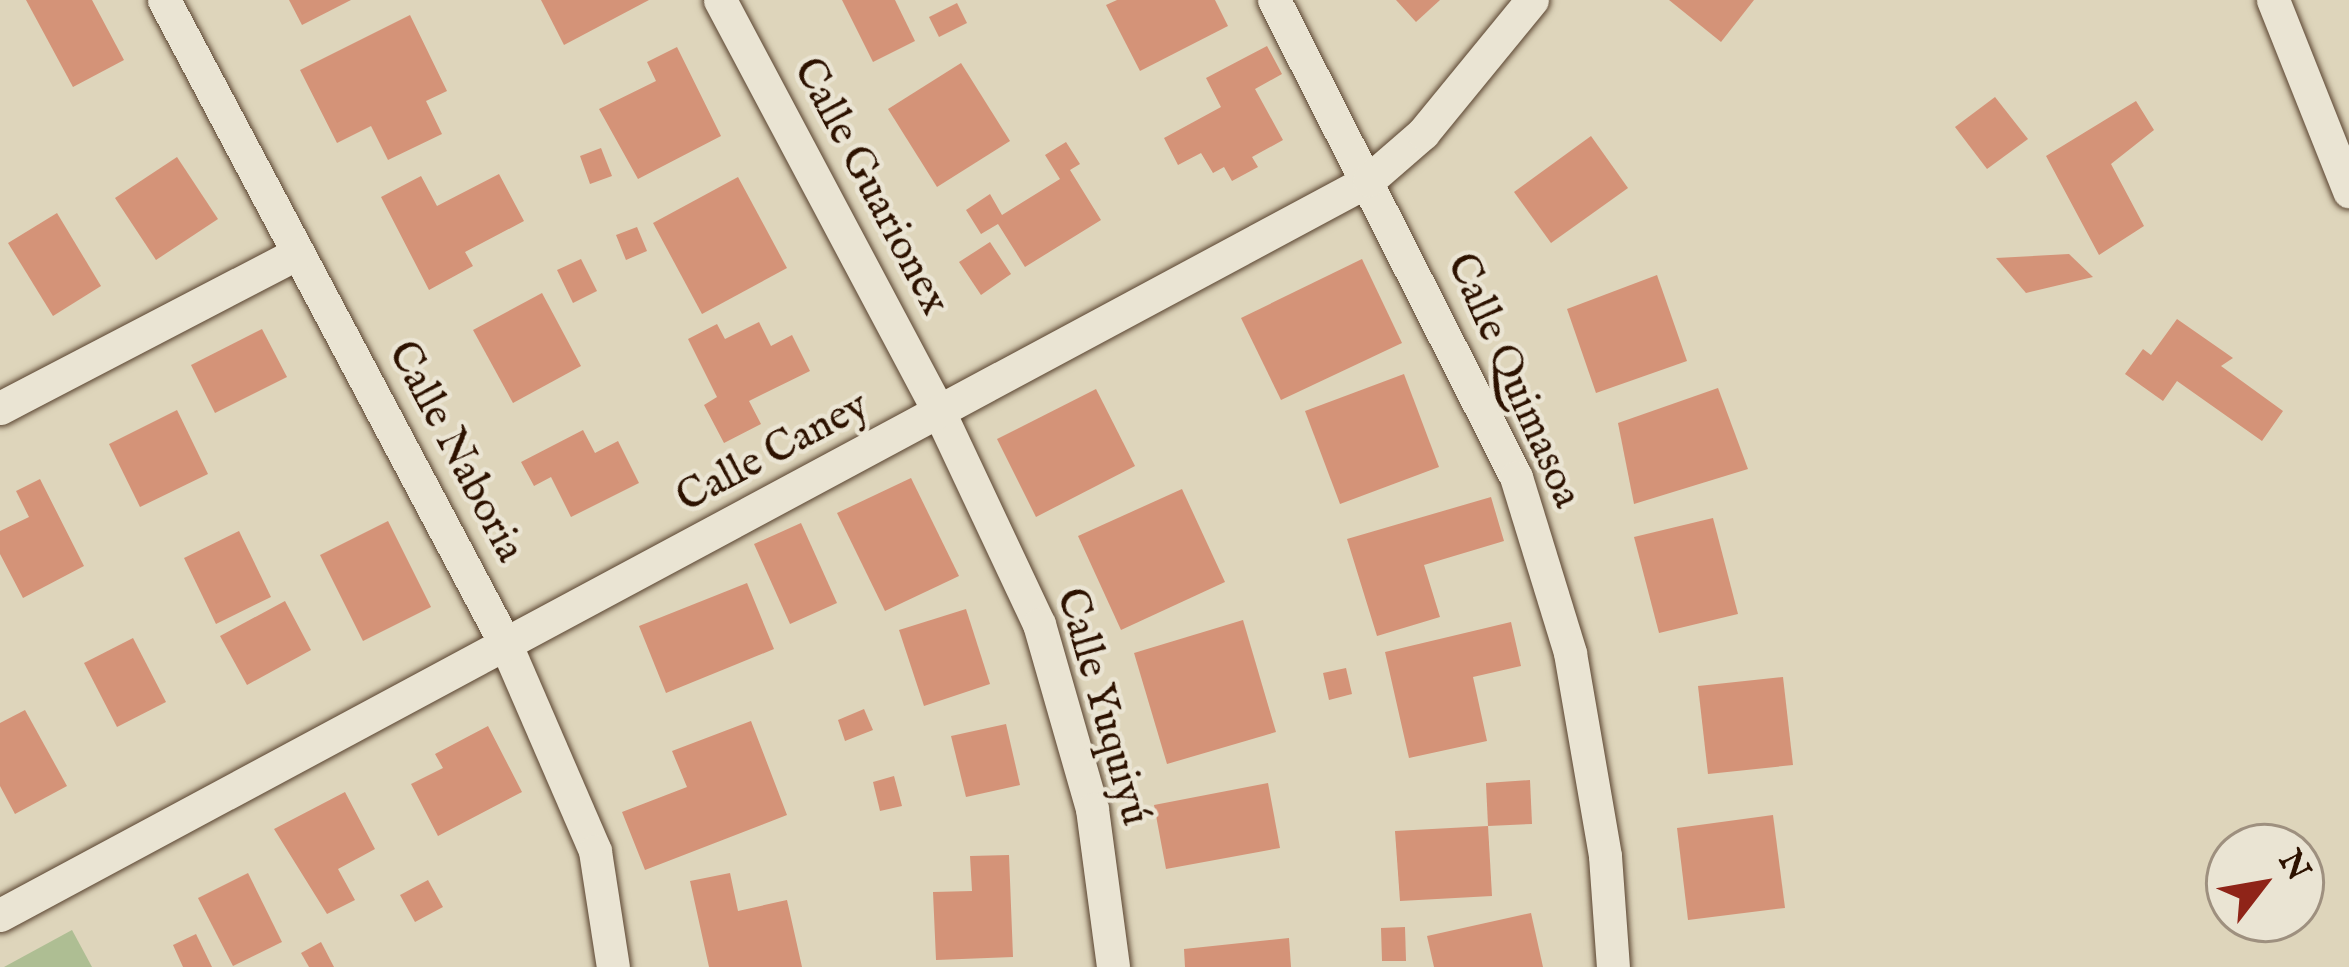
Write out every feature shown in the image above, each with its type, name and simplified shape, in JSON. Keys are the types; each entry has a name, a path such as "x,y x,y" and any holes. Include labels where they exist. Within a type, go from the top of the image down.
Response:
{"street":[{"name":"Calle Naboria","path":"164,0 506,645 596,851 613,967"},
{"name":"Calle Guarionex","path":"720,0 941,416"},
{"name":"Calle Quimasoa","path":"1274,0 1369,180 1523,499 1570,653 1605,856 1613,967"},
{"name":"Calle Caney","path":"0,915 941,416 1369,180 1423,133 1532,0"},
{"path":"2273,0 2349,191"},
{"path":"0,408 298,254"},
{"name":"Calle Yuquiyú","path":"941,416 1039,624 1092,809 1113,967"}],"green space":[{"path":"72,930 92,967 4,967"}],"building":[{"path":"26,0 92,0 124,60 73,87"},
{"path":"289,0 351,0 302,25"},
{"path":"541,0 649,0 564,45"},
{"path":"842,0 895,0 915,41 873,62"},
{"path":"1117,0 1215,0 1228,26 1140,71 1106,5"},
{"path":"1396,0 1440,0 1416,22"},
{"path":"1669,0 1754,0 1721,42"},
{"path":"957,3 967,23 939,37 929,17"},
{"path":"410,15 447,91 426,101 442,134 388,160 371,126 337,143 300,70"},
{"path":"1267,46 1282,74 1255,89 1283,140 1252,157 1258,167 1232,181 1224,167 1213,173 1201,153 1178,165 1164,138 1221,107 1206,78"},
{"path":"677,47 721,136 638,179 599,109 656,81 647,62"},
{"path":"961,63 1010,141 937,187 888,109"},
{"path":"1995,97 2028,139 1987,169 1955,127"},
{"path":"2136,101 2154,130 2111,164 2144,226 2099,255 2046,156"},
{"path":"1591,136 1628,188 1551,243 1514,192"},
{"path":"1066,142 1080,164 1070,170 1101,220 1025,267 998,224 981,234 966,210 990,194 1002,215 1060,179 1045,155"},
{"path":"601,148 612,176 590,184 580,156"},
{"path":"177,157 218,219 156,260 115,198"},
{"path":"499,174 524,221 465,252 473,266 429,290 381,197 421,176 437,206"},
{"path":"738,177 787,268 702,314 653,223"},
{"path":"57,213 101,286 53,316 8,243"},
{"path":"637,227 647,251 626,260 616,235"},
{"path":"990,242 1011,274 981,295 959,262"},
{"path":"2069,254 2093,277 2026,293 1996,258"},
{"path":"581,259 597,291 573,303 557,270"},
{"path":"1362,259 1402,343 1281,400 1241,318"},
{"path":"1657,275 1687,361 1596,393 1567,309"},
{"path":"542,293 581,366 513,403 473,330"},
{"path":"2177,319 2233,358 2221,366 2283,411 2262,441 2177,381 2163,401 2125,374 2143,349 2151,355"},
{"path":"759,322 771,346 792,335 810,371 749,401 761,424 724,443 704,405 717,397 688,339 717,324 725,339"},
{"path":"262,329 287,377 215,413 191,365"},
{"path":"1404,374 1439,467 1340,504 1305,411"},
{"path":"1718,388 1748,469 1634,504 1618,423"},
{"path":"1096,389 1135,466 1036,517 997,439"},
{"path":"177,410 208,474 140,507 109,444"},
{"path":"583,430 595,453 618,441 639,483 571,517 551,477 534,486 521,462"},
{"path":"911,478 959,576 885,611 837,513"},
{"path":"40,479 84,566 23,598 0,554 0,531 29,517 16,491"},
{"path":"1182,489 1225,582 1121,630 1078,536"},
{"path":"1491,497 1504,541 1424,565 1440,617 1377,636 1347,539"},
{"path":"1713,518 1738,614 1659,633 1634,537"},
{"path":"388,521 431,607 363,641 320,555"},
{"path":"801,523 837,603 790,624 754,544"},
{"path":"239,531 271,597 216,624 184,558"},
{"path":"747,583 774,649 666,693 639,626"},
{"path":"285,601 311,650 247,685 220,636"},
{"path":"966,609 990,684 924,706 899,630"},
{"path":"1243,620 1276,732 1167,764 1134,653"},
{"path":"1511,622 1521,666 1473,677 1487,741 1409,758 1385,652"},
{"path":"133,638 166,702 117,727 84,663"},
{"path":"1346,668 1352,694 1329,700 1323,673"},
{"path":"1783,677 1793,765 1708,774 1698,686"},
{"path":"864,709 873,730 845,741 838,720"},
{"path":"25,710 67,786 15,814 0,786 0,723"},
{"path":"751,721 787,815 645,870 622,812 687,787 672,751"},
{"path":"1006,724 1020,785 966,797 951,736"},
{"path":"488,726 522,792 438,836 411,784 443,768 435,754"},
{"path":"894,776 902,806 880,811 873,782"},
{"path":"1530,780 1532,824 1488,826 1486,783"},
{"path":"1268,783 1280,848 1166,869 1154,805"},
{"path":"345,792 375,849 338,869 355,900 327,914 274,829"},
{"path":"1773,815 1785,908 1688,920 1677,828"},
{"path":"1488,826 1492,896 1400,901 1395,831"},
{"path":"1009,855 1013,957 936,960 933,892 972,891 970,856"},
{"path":"248,873 282,942 233,966 198,898"},
{"path":"730,873 738,911 787,900 802,967 709,967 690,881"},
{"path":"428,880 443,907 415,922 400,895"},
{"path":"1531,913 1543,967 1434,967 1427,936"},
{"path":"1405,927 1406,961 1382,961 1381,928"},
{"path":"196,934 212,967 183,967 173,945"},
{"path":"1289,938 1291,967 1185,967 1184,949"},
{"path":"321,942 334,967 309,967 301,953"}]}
